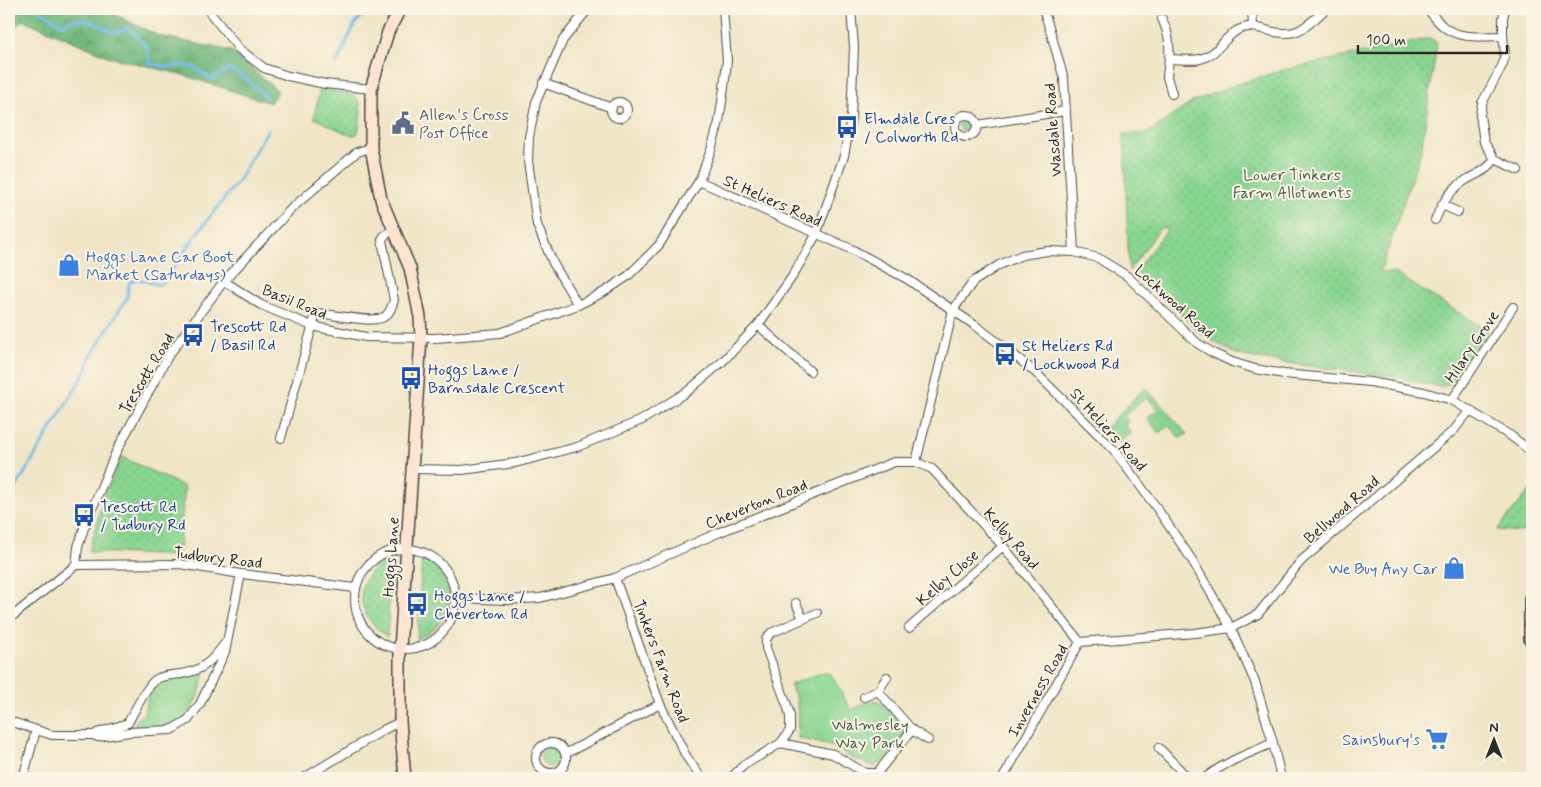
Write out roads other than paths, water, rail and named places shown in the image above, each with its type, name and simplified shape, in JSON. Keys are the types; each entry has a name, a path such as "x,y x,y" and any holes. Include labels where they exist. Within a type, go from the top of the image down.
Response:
{"highway":[{"path":"1532,599 1532,638"}],"street":[{"path":"207,9 239,49 264,68 288,76 325,84 371,89"},
{"name":"Hoggs Lane","path":"400,9 388,32 371,89 371,148 381,199 410,268 420,317 421,354 400,649 400,722 405,778"},
{"path":"578,305 553,263 537,225 528,161 529,137 536,102 543,83 563,40 588,9"},
{"name":"Basil Road","path":"224,281 261,305 312,326 366,337 436,338 500,333 578,305 604,292 628,276 653,251 664,238 698,181 711,150 719,122 724,88 727,61 723,9"},
{"path":"412,469 462,470 515,464 577,447 633,424 688,391 722,362 758,325 792,277 816,235 844,156 851,118 854,47 851,9"},
{"name":"Wasdale Road","path":"1043,9 1064,79 1074,252"},
{"path":"1252,9 1253,26"},
{"path":"1169,59 1200,59 1209,55 1234,32 1253,26 1282,34 1291,34 1302,30 1326,9"},
{"path":"1427,9 1441,25 1450,31 1470,37 1503,36"},
{"path":"1505,9 1503,18 1503,64 1482,103 1480,115 1484,142 1495,159 1518,170"},
{"path":"1162,20 1170,43 1167,77 1172,94"},
{"path":"543,83 612,108"},
{"path":"977,125 1066,111"},
{"name":"Trescott Road","path":"76,565 78,547 84,528 116,452 168,356 224,281 292,208 357,152 371,148"},
{"path":"1435,220 1452,190 1481,172 1495,159"},
{"name":"St Heliers Road","path":"698,181 851,249 907,279 1008,350 1036,373 1112,449 1156,507 1192,560 1231,628 1255,682 1281,778"},
{"path":"1442,205 1458,212"},
{"path":"281,438 316,313 370,320 383,318 392,308 394,300 382,240 384,236 394,229"},
{"name":"Lockwood Road","path":"953,310 973,282 998,264 1022,255 1047,251 1074,252 1098,258 1127,276 1197,343 1232,362 1255,369 1284,374 1370,382 1424,392 1452,400 1511,436 1532,452"},
{"name":"Hilary Grove","path":"1452,400 1514,307"},
{"path":"916,462 953,310"},
{"path":"758,325 810,371"},
{"name":"Bellwood Road","path":"1231,628 1258,614 1301,561 1454,430 1470,410"},
{"name":"Cheverton Road","path":"456,598 507,600 540,598 615,578 720,532 894,462 916,462"},
{"name":"Kelby Road","path":"916,462 932,469 1003,546 1080,642"},
{"name":"Kelby Close","path":"908,628 1003,546"},
{"path":"408,548 423,551 443,564 454,584 456,598 450,622 439,636 423,646 400,649 377,641 363,627 354,599 356,588 361,574 370,562 385,552 408,548"},
{"name":"Tudbury Road","path":"76,565 180,564 242,574 356,588"},
{"path":"9,618 76,565"},
{"path":"9,720 52,735 93,735 98,737 129,732 171,730 188,720 200,704 225,652 242,574"},
{"name":"Tinkers Farm Road","path":"615,578 660,704 686,756 701,778"},
{"path":"796,603 803,619"},
{"path":"731,778 744,765 781,743 790,730 790,716 766,648 766,639 771,633 818,614"},
{"name":"Inverness Road","path":"1003,778 1080,642 1195,633 1231,628"},
{"path":"93,735 128,723 148,688 155,680 169,675 198,670 213,658 227,640"},
{"path":"864,697 878,690 887,677"},
{"path":"878,690 912,730 928,740"},
{"path":"565,754 660,704"},
{"path":"304,778 385,729 400,722"},
{"path":"23,778 36,730"},
{"path":"781,743 833,754 865,773 872,774 877,773 912,730"},
{"path":"1205,778 1219,767 1240,756 1273,743"},
{"path":"1158,748 1188,778"}],"waterway":[{"path":"38,9 63,25 68,21 81,20 88,21 114,33 129,28 147,47 150,64 169,67 183,65 196,68 211,79 228,69 245,78 265,96"},
{"path":"336,64 355,24 367,9"},
{"path":"9,499 87,369 90,357 127,298 128,287 131,281 138,279 159,285 165,281 195,236 239,180 268,129"}],"place":[{"name":"Allen's Cross Post Office","path":"403,123"},
{"name":"Elmdale Cres / Colworth Rd","path":"847,127"},
{"name":"Hoggs Lane Car Boot Market (Saturdays)","path":"69,265"},
{"name":"Trescott Rd / Basil Rd","path":"193,335"},
{"name":"St Heliers Rd / Lockwood Rd","path":"1005,354"},
{"name":"Hoggs Lane / Barnsdale Crescent","path":"411,378"},
{"name":"Trescott Rd / Tudbury Rd","path":"84,515"},
{"name":"We Buy Any Car","path":"1454,568"},
{"name":"Hoggs Lane / Cheverton Rd","path":"417,604"},
{"name":"Sainsbury's","path":"1437,739"}],"park label":[{"name":"Lower Tinkers Farm Allotments","path":"1292,183"},
{"name":"Walmesley Way Park","path":"870,733"}]}
